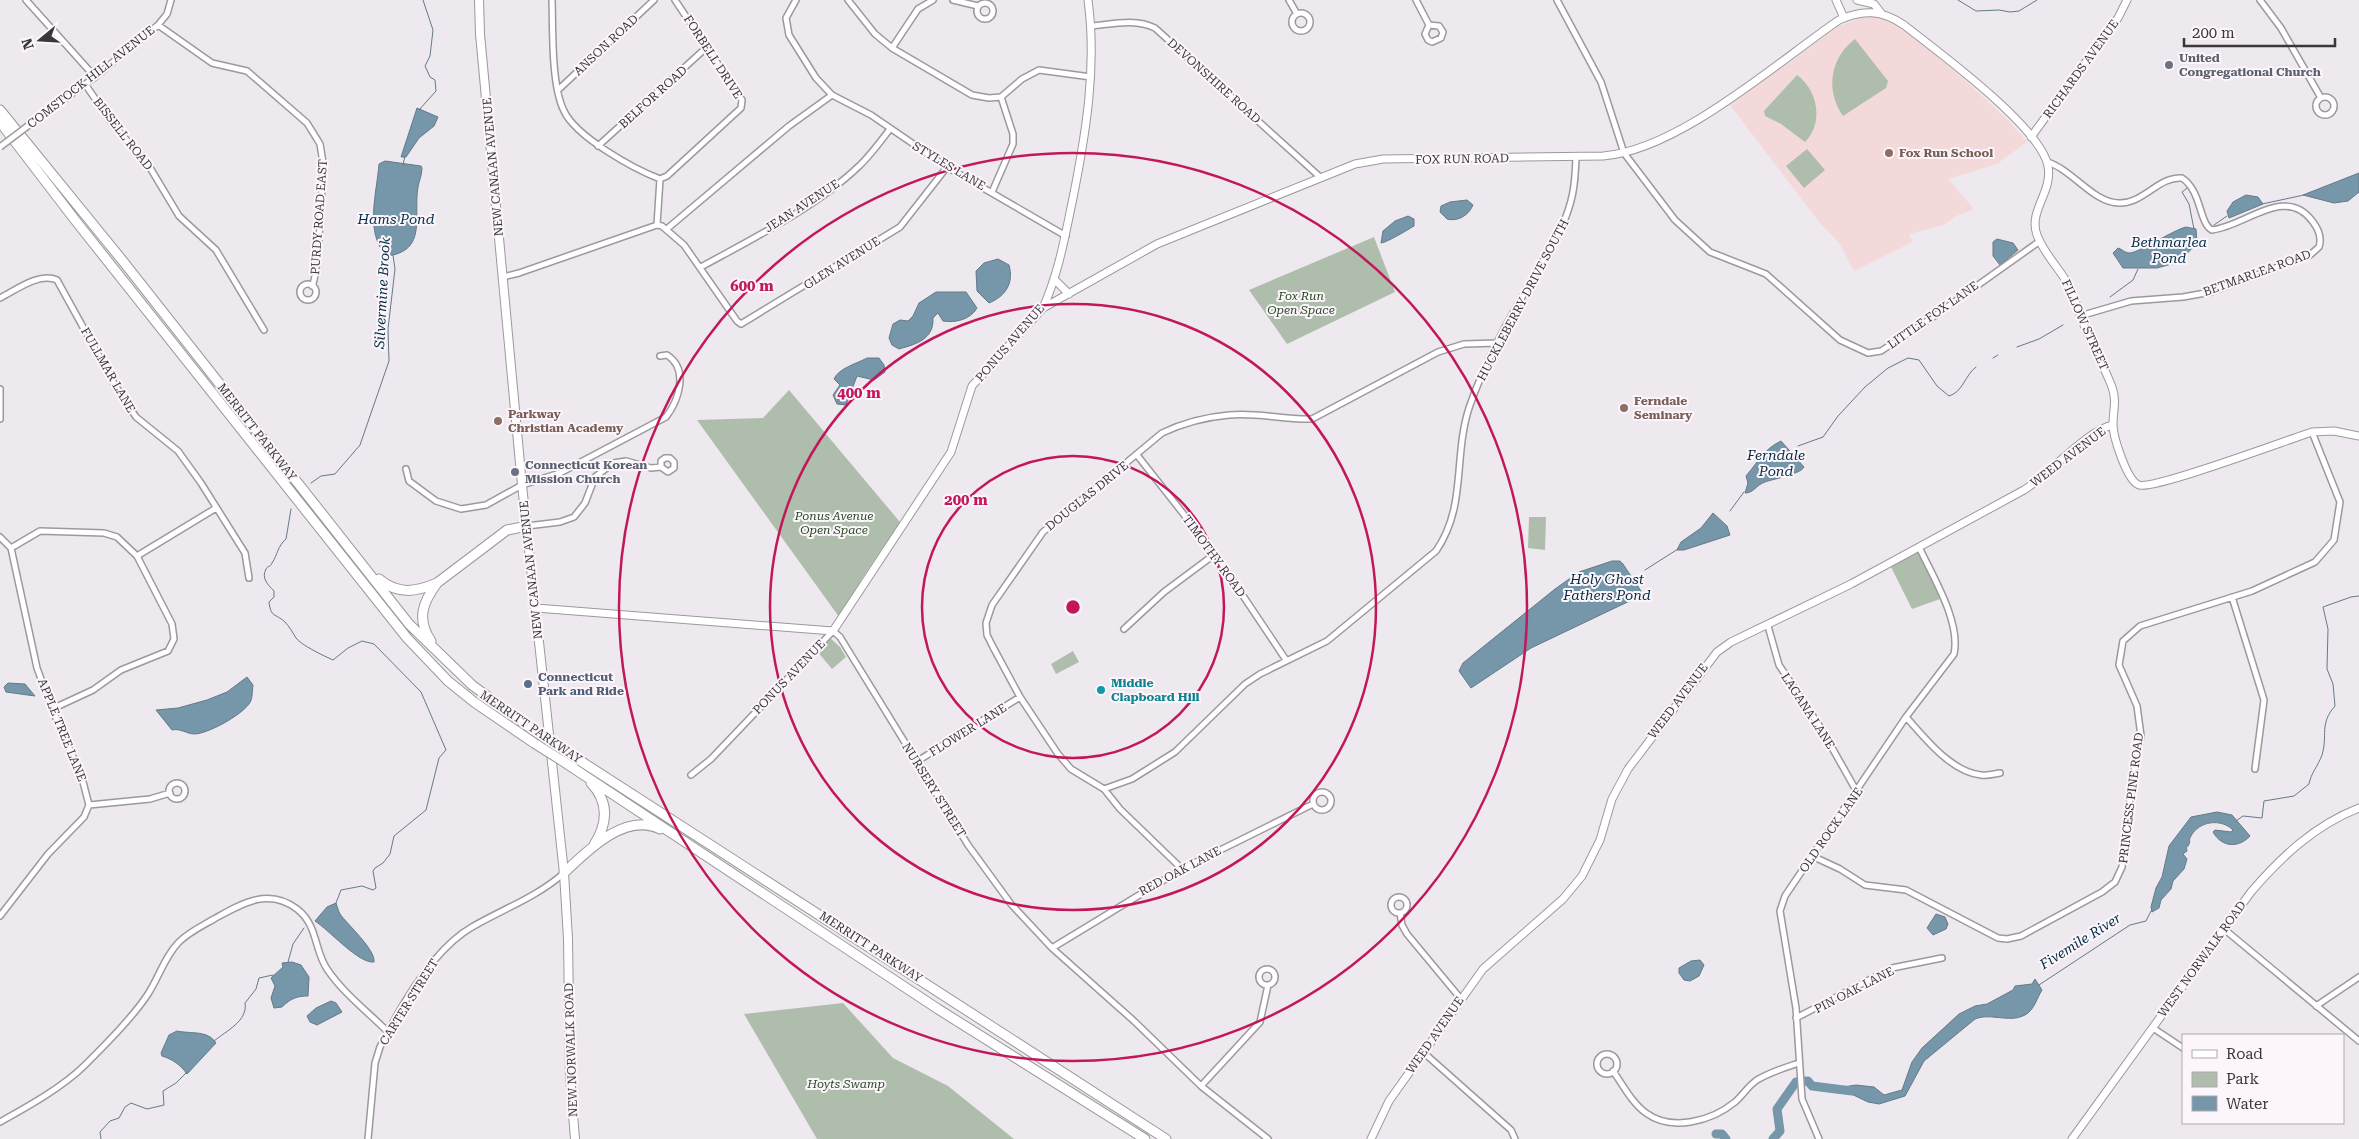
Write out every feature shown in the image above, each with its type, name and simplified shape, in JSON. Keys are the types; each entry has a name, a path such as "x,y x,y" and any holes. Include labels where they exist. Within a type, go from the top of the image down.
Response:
{"highway":[{"name":"MERRITT PARKWAY","path":"0,110 122,260 409,624 444,660 485,696 529,727 1166,1139"},
{"name":"MERRITT PARKWAY","path":"0,122 407,638 448,681 474,702 534,743 938,1008 1145,1139"},
{"path":"357,558 389,586 398,590 415,591 437,583 507,530 527,526"},
{"path":"437,583 423,604 422,622 426,633 444,660"},
{"path":"580,772 601,795 604,807 605,821 601,834 592,848"},
{"path":"564,873 592,848 623,828 644,824 687,843"}],"main road":[{"name":"NEW CANAAN AVENUE","path":"479,0 522,485 564,873 569,960"},
{"name":"NEW NORWALK ROAD","path":"569,960 570,1069 574,1139"}],"street":[{"path":"26,0 95,77"},
{"name":"COMSTOCK HILL AVENUE","path":"0,147 95,77 158,25 167,14 171,0"},
{"path":"552,0 558,90 564,112 598,146 660,179 657,225"},
{"name":"ANSON ROAD","path":"558,90 654,0"},
{"name":"FORBELL DRIVE","path":"660,179 667,176 741,108 742,100 675,0"},
{"name":"STYLES LANE","path":"796,0 786,18 789,35 816,78 832,95 855,106 947,167 1066,236"},
{"path":"848,0 875,34 892,48 972,95 989,98 1001,97 1022,78 1039,70 1091,77"},
{"path":"892,48 918,9 933,0"},
{"path":"953,0 978,6"},
{"name":"PONUS AVENUE","path":"691,774 711,759 833,631 951,452 969,392 975,382 1043,308 1055,280 1081,160 1091,77 1092,26 1088,0"},
{"path":"1289,0 1297,14"},
{"path":"1416,0 1429,25"},
{"name":"LITTLE FOX LANE","path":"1557,0 1601,82 1624,153 1675,220 1710,252 1766,274 1840,340 1868,353 1881,351 1933,317 2040,241"},
{"path":"1836,0 1844,18 1860,12 1881,13"},
{"path":"1856,0 1860,12"},
{"path":"1856,0 1874,4 1881,13 1904,25 2003,105 2031,137 2047,162"},
{"name":"RICHARDS AVENUE","path":"2031,137 2118,18 2127,0"},
{"path":"2260,0 2281,28 2321,98"},
{"name":"FOX RUN ROAD","path":"1043,308 1157,244 1355,164 1384,159 1576,157 1624,153 1645,146 1705,115 1844,18"},
{"name":"DEVONSHIRE ROAD","path":"1092,26 1136,22 1146,23 1155,28 1320,177"},
{"name":"PURDY ROAD EAST","path":"158,25 212,63 247,71 306,123 318,138 323,154 323,163 316,265 312,286"},
{"name":"BELFOR ROAD","path":"598,146 707,47"},
{"name":"BISSELL ROAD","path":"85,84 111,122 149,166 179,216 216,250 264,330"},
{"path":"503,277 657,225 668,228 789,126 832,95"},
{"path":"992,192 1013,144 1013,134 1001,97"},
{"name":"JEAN AVENUE","path":"701,267 798,211 846,177 859,166 890,130"},
{"name":"HUCKLEBERRY DRIVE SOUTH","path":"1104,789 1132,779 1175,752 1245,684 1286,660 1327,641 1436,551 1446,537 1454,515 1461,441 1469,409 1484,370 1561,229 1570,208 1575,192 1576,157"},
{"name":"FILLOW STREET","path":"2047,162 2048,185 2035,217 2034,226 2040,241 2066,280 2115,396 2113,425 2129,476 2138,485 2144,486 2170,480 2312,432 2334,431 2359,436"},
{"name":"BETMARLEA ROAD","path":"2047,162 2059,166 2104,199 2118,203 2139,198 2173,178 2182,178 2193,188 2206,226 2212,230 2276,206 2287,205 2306,213 2320,234 2319,247 2310,255 2223,288 2195,295 2131,301 2080,316"},
{"name":"GLEN AVENUE","path":"668,228 701,267 737,321 742,324 900,227 947,167"},
{"name":"FULLMAR LANE","path":"0,298 39,278 50,277 57,280 115,385 136,417 178,451 216,508 244,553 249,578"},
{"path":"1055,280 1069,294"},
{"name":"DOUGLAS DRIVE","path":"1182,869 1120,808 1104,789 1071,770 1058,754 1020,697 987,635 986,623 992,605 1043,532 1137,456 1162,433 1201,420 1230,414 1293,420 1312,419 1438,352 1464,344 1498,343"},
{"path":"406,469 409,481 436,502 461,509 486,505 522,485 560,473 666,417 676,405 680,387 679,370 674,359 667,355 660,356"},
{"path":"0,389 0,419"},
{"name":"WEED AVENUE","path":"1371,1139 1379,1119 1423,1052 1492,960 1547,914 1574,887 1593,856 1612,800 1628,769 1709,660 1724,646 1768,626 2033,485 2100,429 2113,425"},
{"name":"PRINCESS PINE ROAD","path":"1812,856 1840,869 1865,884 1906,890 1987,932 2007,939 2021,936 2102,892 2115,882 2122,867 2132,782 2141,736 2137,706 2119,666 2123,641 2140,626 2252,591 2316,562 2334,540 2340,502 2312,432"},
{"name":"TIMOTHY ROAD","path":"1137,456 1215,554 1286,660"},
{"path":"527,526 567,521 574,518 586,503 595,477 613,463 626,461 650,468 661,467"},
{"path":"137,556 216,508"},
{"path":"0,537 11,548 40,531 73,530 104,533 116,537 131,548 137,556 172,624 174,639 168,650 121,670 94,690 52,709"},
{"name":"OLD ROCK LANE","path":"1819,1139 1802,1099 1796,1018 1780,911 1785,896 1906,717 1947,665 1956,645 1953,623 1919,547"},
{"name":"APPLE TREE LANE","path":"11,548 37,668 52,709 82,778 89,805"},
{"path":"1124,629 1164,592 1215,554"},
{"path":"2232,597 2264,700 2255,769"},
{"path":"536,608 833,631"},
{"name":"LAGANA LANE","path":"1768,626 1779,665 1822,730 1857,792"},
{"name":"NURSERY STREET","path":"833,631 840,637 916,762 999,890 1052,948 1201,1086 1268,1139"},
{"name":"FLOWER LANE","path":"916,762 1020,697"},
{"path":"1906,717 1928,742 1953,764 1981,775 2000,773"},
{"path":"0,916 48,854 84,817 89,805 150,799 170,793"},
{"name":"RED OAK LANE","path":"1052,948 1182,869 1313,804"},
{"name":"WEST NORWALK ROAD","path":"2072,1139 2224,930 2273,866 2306,837 2339,816 2359,808"},
{"name":"CARTER STREET","path":"368,1139 376,1063 388,1032 426,972 456,938 472,927 546,887 564,873"},
{"path":"0,1122 23,1109 85,1065 147,996 170,953 179,942 192,931 240,904 257,898 279,900 299,911 316,936 325,966 333,978 388,1032"},
{"path":"1400,913 1402,925 1407,934 1461,999"},
{"path":"2224,930 2359,1041"},
{"name":"PIN OAK LANE","path":"1796,1018 1892,968 1942,958"},
{"path":"2316,1006 2359,977"},
{"path":"1201,1086 1260,1022 1268,985"},
{"path":"2153,1028 2182,1047"},
{"path":"1423,1052 1511,1130 1515,1139"},
{"path":"1613,1071 1637,1105 1646,1113 1658,1120 1678,1123 1693,1121 1721,1112 1735,1102 1754,1082 1772,1071 1799,1063"}],"shaded area":[{"name":"Fox Run School","path":"1873,17 1898,24 1956,72 2010,122 2027,142 1997,164 1948,179 1974,209 1954,217 1944,225 1909,234 1913,242 1854,271 1839,243 1819,222 1730,105 1839,26 1860,18"}],"green space":[{"path":"1855,39 1888,81 1886,88 1843,116 1834,96 1833,75 1840,55"},
{"path":"1797,75 1810,89 1816,107 1815,126 1805,142 1781,124 1765,116 1764,111"},
{"path":"1807,149 1825,170 1804,188 1786,166"},
{"name":"Fox Run Open Space","path":"1374,237 1395,292 1287,344 1249,290"},
{"name":"Ponus Avenue Open Space","path":"789,390 900,522 861,580 842,621 697,420 763,418"},
{"path":"1529,517 1546,517 1545,550 1528,548"},
{"path":"1917,548 1940,599 1912,609 1889,563"},
{"path":"830,638 840,647 846,657 832,669 817,651"},
{"path":"1073,651 1079,662 1056,674 1051,664"},
{"name":"Hoyts Swamp","path":"843,1003 893,1058 948,1086 1014,1139 817,1139 744,1014"}],"water":[{"path":"417,108 438,117 434,126 419,138 406,157 401,157"},
{"name":"Hams Pond","path":"385,161 421,166 422,168 418,187 414,240 400,253 387,256 380,247 374,225 379,164"},
{"path":"2359,173 2359,192 2348,201 2334,203 2303,195"},
{"path":"2246,195 2258,197 2263,204 2229,218 2227,211 2233,202"},
{"path":"1467,200 1473,205 1466,215 1459,219 1447,219 1440,212 1441,206 1450,202"},
{"path":"1408,216 1414,219 1414,226 1381,243 1383,231 1395,221"},
{"name":"Bethmarlea Pond","path":"2186,227 2196,229 2197,243 2179,262 2157,268 2123,268 2113,253 2118,248 2128,253 2133,252"},
{"path":"1997,239 2013,243 2018,250 2000,265 1993,256 1993,242"},
{"path":"998,259 1009,265 1009,283 1000,297 989,303 977,291 976,271 984,263"},
{"path":"936,292 966,292 977,308 966,318 952,322 943,321 938,313 933,318 931,331 918,343 899,349 892,345 889,338 893,324 900,320 908,321 913,316 919,303"},
{"path":"867,358 879,358 884,365 885,372 874,380 857,376 846,405 837,404 833,395 840,385 834,379 836,375"},
{"name":"Ferndale Pond","path":"1781,441 1804,467 1802,470 1762,483 1751,492 1745,493 1748,483 1746,476 1766,452"},
{"path":"1713,513 1727,526 1730,535 1684,550 1677,550 1681,542 1701,528"},
{"name":"Holy Ghost Fathers Pond","path":"1612,561 1620,561 1623,564 1641,591 1638,597 1531,648 1471,688 1459,671 1463,663 1579,572"},
{"path":"247,677 253,685 249,704 232,719 208,731 195,734 172,730 156,710 178,708 207,700 227,692"},
{"path":"8,683 25,684 35,696 6,692 4,687"},
{"path":"2217,812 2232,815 2250,836 2241,843 2231,844 2221,841 2213,832 2215,830 2231,832 2233,830 2228,826 2210,823 2199,827 2191,836 2190,843 2186,848 2187,851 2183,854 2187,859 2184,869 2173,881 2171,889 2161,900 2159,908 2152,912 2151,907 2156,888 2162,877 2169,846 2191,817"},
{"path":"336,903 340,914 371,951 374,962 360,958 315,921 327,907"},
{"path":"1936,914 1945,917 1948,924 1946,929 1933,935 1927,928"},
{"path":"1700,960 1704,965 1699,976 1690,981 1684,980 1679,973 1679,968 1691,961"},
{"path":"292,962 301,965 309,977 308,996 295,998 288,1001 282,1007 274,1008 271,998 275,986 271,978 283,967 282,963"},
{"path":"2035,979 2042,990 2028,1013 2015,1018 1982,1017 1975,1019 1924,1061 1905,1096 1879,1104 1868,1102 1843,1090 1843,1087 1856,1085 1874,1087 1884,1095 1902,1090 1912,1062 1922,1048 1959,1014 1975,1006 1987,1004 2013,990 2015,986 2032,984"},
{"path":"331,1001 336,1003 342,1012 317,1025 310,1022 307,1016 316,1008"},
{"path":"177,1031 204,1034 216,1043 187,1074 179,1065 162,1056 161,1053 169,1035"}],"waterway":[{"name":"Silvermine Brook","path":"419,110 436,91 435,80 430,77 425,66 430,56 433,30 423,0"},
{"path":"1958,0 1976,11 1999,10 2010,12 2019,11 2037,0"},
{"name":"Silvermine Brook","path":"403,165 405,156"},
{"path":"2187,188 2182,192 2189,204 2194,229"},
{"path":"2262,204 2304,195"},
{"path":"2214,225 2227,216"},
{"name":"Silvermine Brook","path":"311,483 321,476 335,474 360,445 389,361 388,329 395,269 393,255"},
{"path":"2110,297 2133,280 2138,269"},
{"path":"2017,347 2039,339 2063,325"},
{"path":"1993,358 1998,355"},
{"path":"1798,446 1823,437 1838,416 1865,387 1888,368 1908,358 1919,360 1937,386 1949,396 1958,391 1976,367"},
{"path":"1730,511 1744,492"},
{"name":"Silvermine Brook","path":"291,509 286,539 264,575 274,591 274,597 269,602 272,613 285,622 299,641 333,660 348,648 362,641 374,644 421,692 446,750 439,758 426,810 394,836 390,854 373,871 376,888 373,890 362,886 341,890 336,903"},
{"path":"1645,570 1678,549"},
{"name":"Fivemile River","path":"2236,821 2243,816 2262,818 2264,801 2294,796 2309,784 2324,748 2325,724 2335,706 2333,684 2327,669 2328,629 2323,607 2359,596"},
{"name":"Fivemile River","path":"2039,985 2130,925 2146,921 2151,911"},
{"name":"Silvermine Brook","path":"288,962 293,944 304,928"},
{"name":"Silvermine Brook","path":"214,1041 240,1020 245,1009 245,1003 256,989 259,978 273,975"},
{"name":"Silvermine Brook","path":"101,1139 100,1132 110,1121 119,1118 125,1107 131,1103 147,1109 164,1105 163,1091 176,1083 187,1072"},
{"name":"Fivemile River","path":"1773,1139 1780,1131 1777,1109 1796,1082 1808,1081 1812,1086 1852,1091"},
{"name":"Fivemile River","path":"1716,1134 1722,1134 1726,1139"}],"place":[{"name":"United Congregational Church","path":"2169,65"},
{"name":"Fox Run School","path":"1889,153"},
{"name":"Ferndale Seminary","path":"1624,408"},
{"name":"Parkway Christian Academy","path":"498,421"},
{"name":"Connecticut Korean Mission Church","path":"515,472"},
{"name":"Connecticut Park and Ride","path":"528,684"},
{"name":"Middle Clapboard Hill","path":"1101,690"}]}
